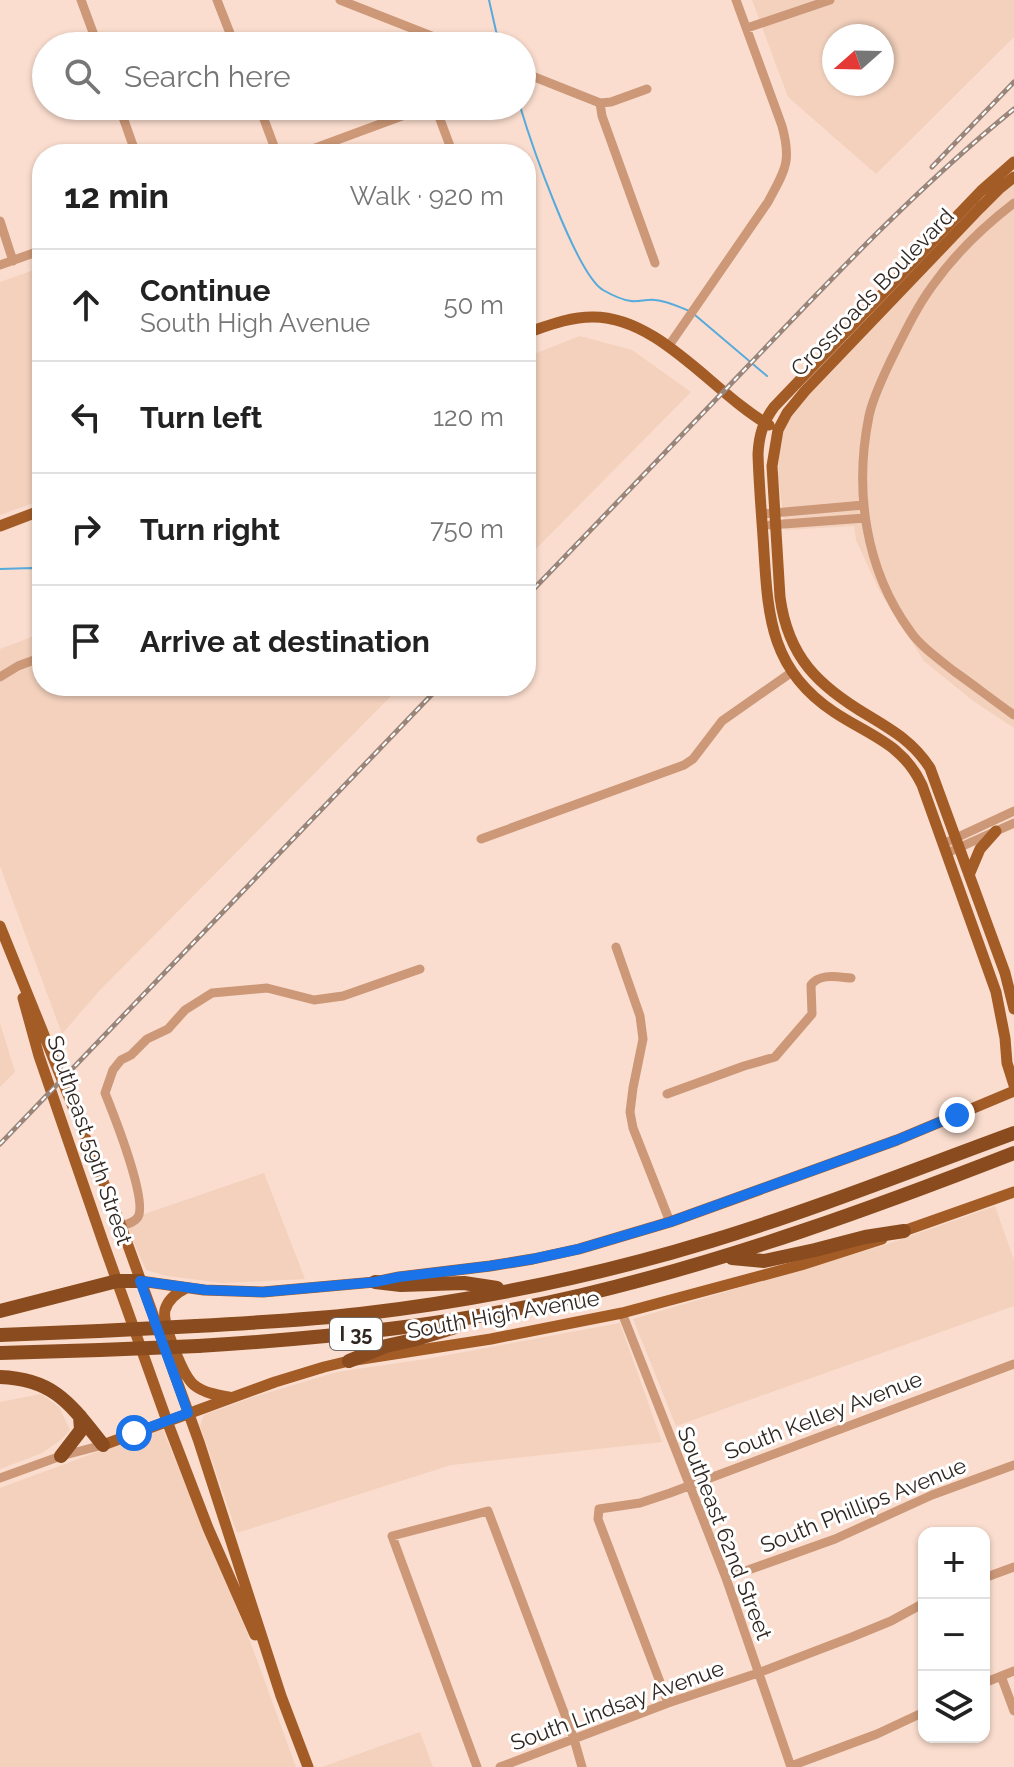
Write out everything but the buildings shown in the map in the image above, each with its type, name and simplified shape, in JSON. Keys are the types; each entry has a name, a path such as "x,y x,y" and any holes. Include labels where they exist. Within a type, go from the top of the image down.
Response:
{"highway":[{"name":"I 35","path":"0,1335 269,1322 436,1304 510,1290 609,1269 710,1241 1014,1133"},
{"name":"I 35","path":"0,1353 198,1346 354,1334 513,1310 629,1284 769,1243 1014,1153"},
{"path":"724,1257 764,1261 904,1231"},
{"path":"0,1311 117,1281 140,1281"},
{"path":"375,1282 401,1285 464,1283 510,1290"},
{"path":"349,1361 386,1346 513,1310"},
{"path":"0,1377 31,1381 57,1393 80,1415 103,1445"},
{"path":"61,1456 81,1430 80,1415"}],"main road":[{"name":"Crossroads Boulevard","path":"764,422 774,407 958,214 1014,162"},
{"name":"Crossroads Boulevard","path":"778,430 805,391 980,208 1014,177"},
{"path":"536,330 562,321 596,317 628,324 668,347 745,409 778,430 772,466 783,614 794,648 826,687 893,730 914,747 930,768 1005,973 1014,1009"},
{"path":"764,422 758,438 758,454 767,598 772,628 792,672 816,698 889,744 908,761 922,785 996,992 1007,1063 1014,1085"},
{"path":"0,526 32,514"},
{"path":"969,875 980,849 996,831"},
{"name":"Southeast 59th Street","path":"0,926 121,1226 308,1767"},
{"name":"Southeast 59th Street","path":"9,951 39,1056 167,1421 208,1528 281,1696"},
{"path":"140,1281 186,1288 263,1292 375,1282 490,1266 579,1249 670,1222 897,1140 1014,1091"},
{"name":"South High Avenue","path":"103,1445 302,1373 349,1361 491,1339 622,1313 801,1265 1014,1192"},
{"path":"186,1288 169,1301 164,1318 179,1362 197,1387 231,1398"}],"street":[{"path":"81,0 93,32"},
{"path":"217,0 230,32"},
{"path":"340,0 420,32"},
{"path":"668,347 768,202 788,161 782,126 736,0"},
{"path":"747,28 830,0"},
{"path":"536,78 600,103 647,89"},
{"path":"600,103 655,263"},
{"path":"124,120 132,144"},
{"path":"264,120 273,144"},
{"path":"327,144 393,120"},
{"path":"438,120 449,144"},
{"path":"1014,203 960,252 932,285 885,371 869,412 861,464 865,518 872,554 883,586 911,633 935,656 1014,715"},
{"path":"0,221 13,261"},
{"path":"0,265 32,254"},
{"path":"762,520 864,505"},
{"path":"776,518 865,518"},
{"path":"0,677 32,661"},
{"path":"481,839 684,765 693,759 722,721 792,672"},
{"path":"958,843 1014,811"},
{"path":"945,848 1014,823"},
{"path":"616,947 640,1016 643,1039 630,1112 633,1128 670,1222"},
{"path":"121,1226 137,1219 140,1208 126,1151 105,1093 113,1070 121,1060 147,1039 168,1029 185,1010 212,993 267,988 314,1000 343,996 420,969"},
{"path":"667,1094 775,1057 812,1014 811,985 815,980 822,977 851,978"},
{"name":"Southeast 62nd Street","path":"622,1313 726,1578 791,1767"},
{"name":"South Kelley Avenue","path":"668,1703 598,1519 599,1509 640,1503 1014,1364"},
{"name":"South High Avenue","path":"0,1478 103,1445"},
{"name":"South Phillips Avenue","path":"726,1578 835,1539 932,1495 1014,1465"},
{"path":"477,1767 392,1536 488,1511 582,1767"},
{"path":"990,1576 1014,1567"},
{"name":"South Lindsay Avenue","path":"500,1767 668,1703 758,1673 891,1621 918,1606"},
{"path":"990,1681 1014,1671"},
{"path":"1001,1676 1014,1711"},
{"path":"791,1767 918,1716"}],"shaded area":[{"path":"752,0 1014,0 1014,37 876,174 788,97"},
{"path":"1014,183 1014,728 972,700 924,661 879,590 856,540 854,526 785,530 778,477 780,437 809,394"},
{"path":"32,271 32,504 0,515 0,282"},
{"path":"580,336 632,350 691,392 536,549 536,353"},
{"path":"32,637 32,696 391,696 100,990 62,1034 0,866 0,649"},
{"path":"0,1023 15,1072 0,1087"},
{"path":"264,1173 305,1279 223,1283 167,1276 146,1270 124,1221"},
{"path":"995,1206 1014,1260 1014,1306 676,1426 633,1319 885,1245"},
{"path":"620,1323 662,1442 451,1465 237,1533 200,1426 204,1415 337,1372"},
{"path":"41,1394 59,1407 70,1430 42,1453 0,1469 0,1402"},
{"path":"162,1428 246,1630 296,1767 0,1767 0,1488"},
{"path":"420,1732 433,1767 322,1767"}],"waterway":[{"path":"489,0 496,32"},
{"path":"524,120 532,144"},
{"path":"536,155 568,234 592,279 603,290 624,299 659,301 690,311"},
{"path":"695,315 767,376"},
{"path":"0,569 32,568"}],"railway":[{"path":"932,167 1014,82"},
{"path":"536,587 877,233 1014,109"},
{"path":"0,1144 430,696"}],"route":[{"path":"134,1433 188,1413 140,1281 206,1290 263,1292 375,1282 533,1259 670,1222 897,1140 957,1115"}]}
